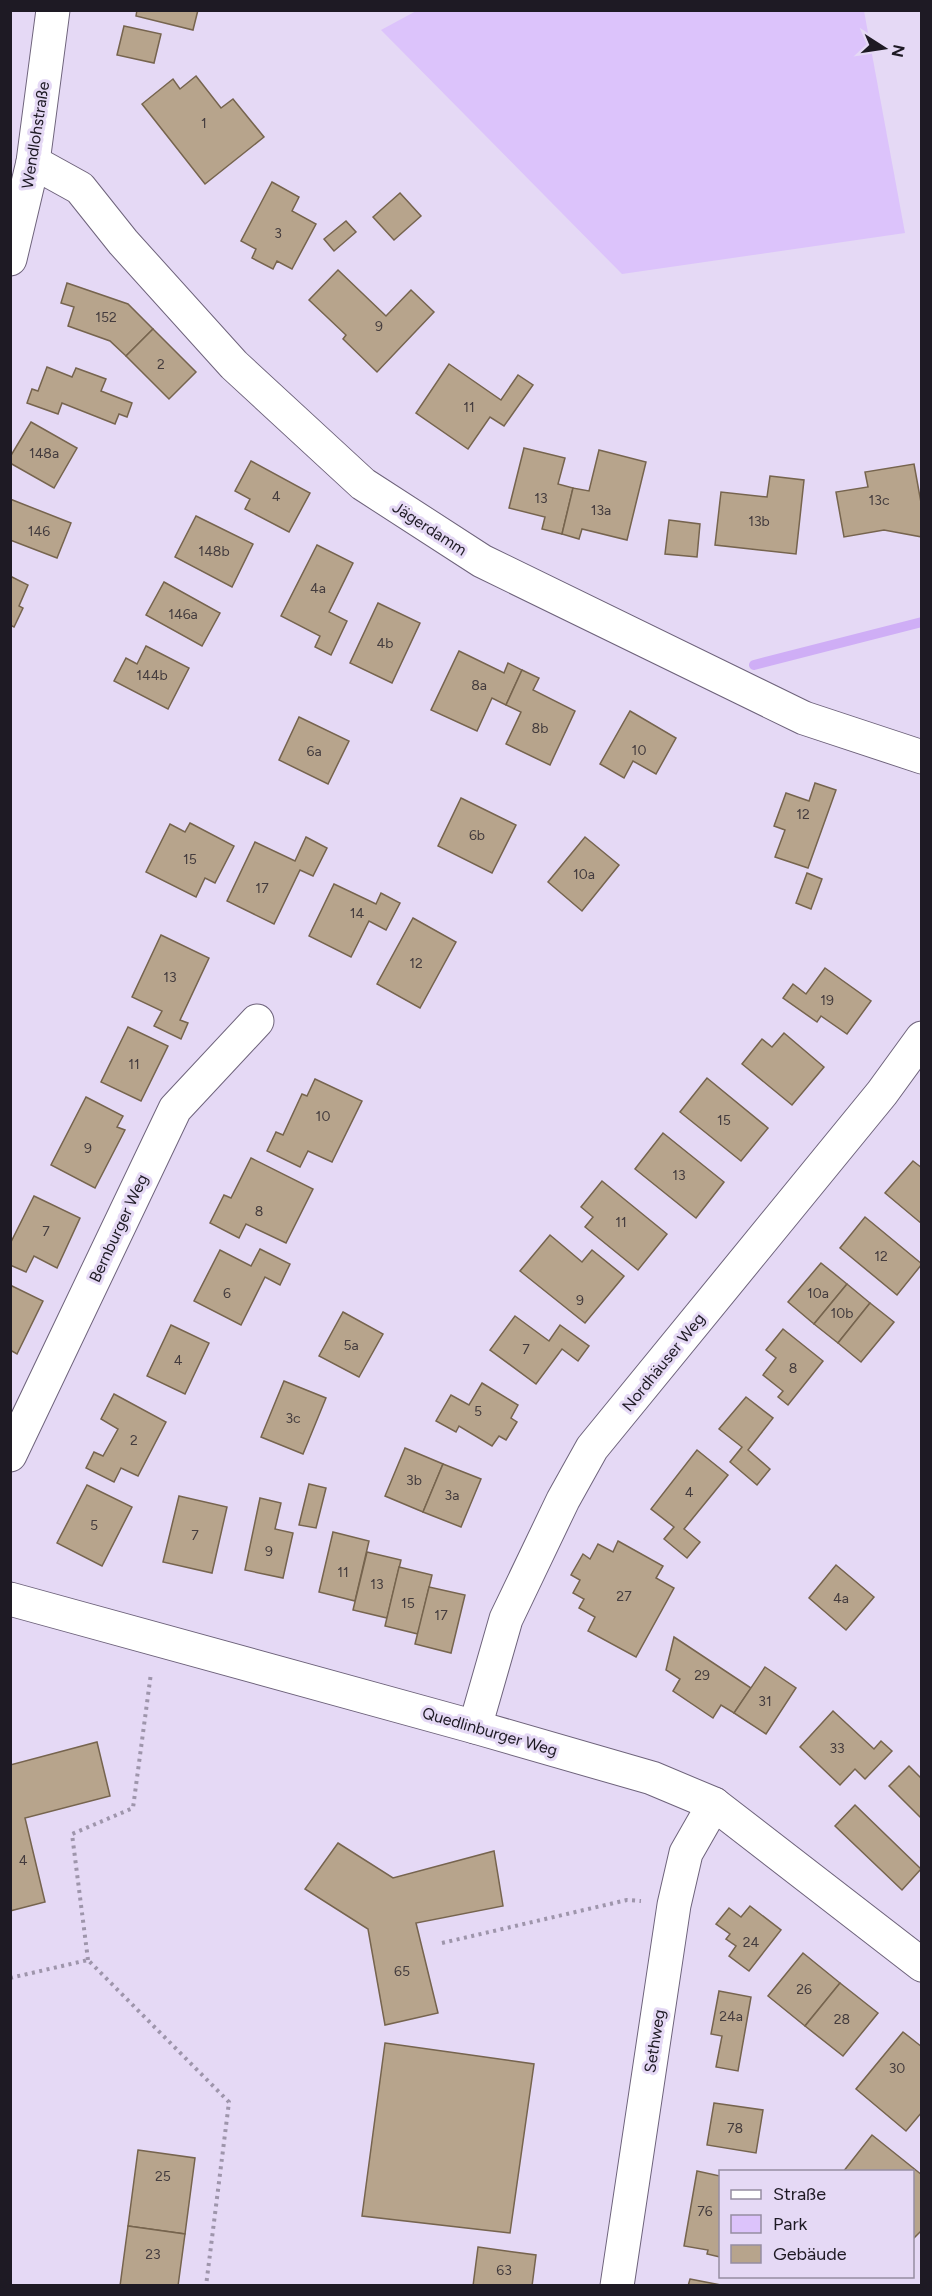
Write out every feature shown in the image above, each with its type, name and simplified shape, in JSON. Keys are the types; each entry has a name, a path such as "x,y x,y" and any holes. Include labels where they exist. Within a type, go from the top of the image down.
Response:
{"street":[{"name":"Wendlohstraße","path":"10,259 33,162 53,10"},
{"name":"Jägerdamm","path":"33,162 80,188 123,243 234,365 363,484 482,561 804,718 921,758"},
{"name":"Bernburger Weg","path":"10,1455 175,1109 257,1021"},
{"name":"Nordhäuser Weg","path":"476,1726 506,1619 563,1500 592,1448 882,1093 921,1038"},
{"name":"Quedlinburger Weg","path":"10,1599 476,1726 652,1778 714,1804 921,1963"},
{"name":"Sethweg","path":"617,2286 675,1905 686,1853 714,1804"}],"path":[{"path":"155,1639 133,1808 72,1834 88,1960 229,2102 206,2286"},
{"path":"442,1943 627,1900 675,1905"},
{"path":"10,1978 88,1960"}],"green space":[{"path":"418,10 864,11 905,233 622,274 381,30"}],"building":[{"path":"137,10 198,10 193,30 136,16"},
{"path":"124,26 161,34 154,63 117,55"},
{"path":"196,76 221,108 233,99 264,137 205,184 142,104 173,79 180,89"},
{"path":"272,182 299,197 292,211 316,224 292,269 277,261 273,269 252,258 256,249 241,241"},
{"path":"400,193 421,216 394,240 373,217"},
{"path":"346,221 356,232 334,251 324,239"},
{"path":"338,270 386,316 411,290 434,312 377,372 343,339 346,335 309,300"},
{"path":"67,283 128,304 153,329 126,356 110,341 68,326 74,307 61,303"},
{"path":"153,329 196,372 169,399 126,356"},
{"path":"449,364 501,400 518,375 533,385 504,426 490,417 468,449 416,413"},
{"path":"47,367 72,377 76,368 106,379 101,391 132,403 127,417 119,414 115,424 62,403 58,414 27,403 32,389 38,391"},
{"path":"31,422 77,448 54,488 10,463 10,457"},
{"path":"524,448 565,458 558,484 573,488 562,534 542,529 545,517 509,508"},
{"path":"599,450 646,462 627,540 582,529 579,539 562,534 573,488 589,491"},
{"path":"251,461 310,493 289,532 245,509 250,499 235,491"},
{"path":"914,464 922,508 922,537 884,530 844,537 836,492 868,487 865,472"},
{"path":"770,476 804,480 796,554 715,545 721,492 767,497"},
{"path":"10,499 71,523 57,558 10,540"},
{"path":"196,516 253,544 232,587 175,557"},
{"path":"669,520 700,524 697,557 665,554"},
{"path":"317,545 353,563 329,612 347,621 331,655 315,647 320,636 281,616"},
{"path":"10,576 28,585 19,606 23,608 14,627 10,625"},
{"path":"164,582 220,613 202,646 146,615"},
{"path":"378,603 420,623 392,683 350,663"},
{"path":"146,646 189,668 168,709 114,681 126,658 137,664"},
{"path":"459,651 504,673 508,663 522,670 506,705 492,698 477,731 431,710"},
{"path":"522,670 539,678 533,690 575,711 550,765 506,744 521,712 506,705"},
{"path":"630,711 676,738 656,774 633,761 624,778 600,764"},
{"path":"299,717 349,741 328,784 279,760"},
{"path":"815,783 836,790 808,868 775,857 785,830 774,826 786,793 809,801"},
{"path":"461,798 516,825 492,873 438,846"},
{"path":"190,823 234,846 215,883 205,878 196,897 146,872 170,824 185,832"},
{"path":"306,837 327,848 313,876 300,870 274,924 227,901 255,842 295,861"},
{"path":"585,837 619,865 582,911 548,882"},
{"path":"807,873 822,879 811,909 796,903"},
{"path":"334,884 376,904 381,893 400,903 386,930 369,921 351,957 309,936"},
{"path":"413,918 456,942 420,1008 377,984"},
{"path":"161,935 209,958 180,1020 188,1023 181,1039 154,1026 162,1011 132,997"},
{"path":"825,968 871,1001 847,1034 821,1016 817,1022 783,998 793,984 806,994"},
{"path":"128,1027 168,1046 141,1101 101,1082"},
{"path":"784,1033 824,1067 792,1105 742,1064 762,1039 772,1047"},
{"path":"707,1078 768,1128 741,1161 680,1112"},
{"path":"315,1079 362,1101 332,1162 308,1151 300,1167 267,1151 276,1132 283,1135 302,1094 307,1096"},
{"path":"86,1097 123,1116 117,1127 125,1130 95,1188 51,1165"},
{"path":"663,1133 724,1182 696,1218 635,1169"},
{"path":"251,1158 313,1189 286,1243 246,1224 239,1238 210,1223 224,1195 231,1198"},
{"path":"913,1161 922,1168 922,1224 885,1193"},
{"path":"602,1181 667,1234 638,1270 585,1227 593,1217 581,1207"},
{"path":"34,1196 80,1218 57,1268 34,1256 26,1272 10,1265 10,1244"},
{"path":"865,1217 922,1264 897,1295 840,1248"},
{"path":"550,1235 582,1262 592,1250 624,1276 585,1323 520,1271"},
{"path":"260,1249 290,1264 280,1285 265,1277 241,1325 194,1301 220,1250 251,1266"},
{"path":"821,1263 847,1284 814,1324 788,1302"},
{"path":"847,1284 870,1303 838,1343 814,1324"},
{"path":"10,1285 43,1301 17,1354 10,1350"},
{"path":"870,1303 894,1322 861,1362 838,1343"},
{"path":"343,1312 383,1334 359,1377 319,1356"},
{"path":"515,1316 549,1341 560,1325 589,1346 578,1361 562,1349 536,1384 490,1350"},
{"path":"171,1325 209,1343 185,1394 147,1376"},
{"path":"783,1329 823,1361 788,1405 778,1397 783,1391 763,1375 776,1358 766,1350"},
{"path":"284,1381 326,1398 303,1454 261,1437"},
{"path":"482,1383 518,1405 511,1418 517,1422 506,1440 499,1436 492,1446 459,1426 456,1432 436,1421 451,1395 469,1405"},
{"path":"114,1394 166,1422 138,1476 121,1468 114,1482 86,1468 94,1452 103,1456 118,1429 101,1419"},
{"path":"746,1397 773,1418 748,1450 770,1469 757,1485 730,1462 742,1447 719,1429"},
{"path":"405,1448 443,1464 423,1512 385,1496"},
{"path":"697,1450 728,1475 684,1529 700,1542 687,1558 664,1539 674,1527 651,1509"},
{"path":"443,1464 481,1479 461,1527 423,1512"},
{"path":"309,1484 326,1488 316,1528 299,1525"},
{"path":"87,1485 132,1507 102,1566 57,1543"},
{"path":"179,1496 227,1507 212,1573 163,1562"},
{"path":"260,1498 281,1503 275,1529 293,1533 283,1578 245,1570"},
{"path":"333,1532 369,1541 355,1601 319,1592"},
{"path":"618,1541 663,1566 656,1578 674,1588 636,1657 588,1631 595,1617 579,1608 584,1599 573,1593 580,1580 571,1575 583,1554 590,1559 598,1544 613,1552"},
{"path":"367,1552 401,1560 387,1618 353,1610"},
{"path":"836,1565 874,1597 846,1630 809,1598"},
{"path":"399,1567 432,1575 418,1634 385,1626"},
{"path":"429,1587 465,1595 451,1653 415,1644"},
{"path":"674,1637 751,1688 734,1713 721,1705 713,1718 673,1691 680,1679 666,1670"},
{"path":"765,1667 796,1688 766,1734 734,1713"},
{"path":"833,1711 874,1749 881,1741 892,1751 865,1779 855,1769 840,1785 800,1747"},
{"path":"97,1742 110,1796 25,1818 45,1902 10,1911 10,1765"},
{"path":"909,1766 922,1779 922,1819 889,1786"},
{"path":"855,1805 921,1869 902,1890 835,1826"},
{"path":"338,1843 393,1878 494,1851 503,1906 416,1923 438,2013 385,2025 368,1929 305,1889"},
{"path":"750,1906 781,1930 749,1971 729,1956 736,1946 726,1939 730,1934 716,1924 729,1908 741,1917"},
{"path":"803,1953 840,1983 805,2026 768,1996"},
{"path":"840,1983 878,2013 843,2056 805,2026"},
{"path":"719,1991 751,1997 738,2071 716,2067 722,2036 711,2034"},
{"path":"903,2032 922,2047 922,2112 906,2131 856,2089"},
{"path":"385,2043 534,2064 510,2233 362,2216"},
{"path":"714,2103 763,2110 756,2153 707,2145"},
{"path":"872,2135 922,2175 922,2230 914,2238 914,2170 845,2170"},
{"path":"138,2150 195,2158 185,2234 128,2226"},
{"path":"697,2171 719,2176 719,2257 707,2254 708,2250 684,2246"},
{"path":"128,2226 185,2234 178,2286 120,2286"},
{"path":"478,2247 536,2255 532,2286 473,2286"},
{"path":"690,2279 726,2286 688,2286"}],"waterway":[{"path":"754,665 922,622"}]}
